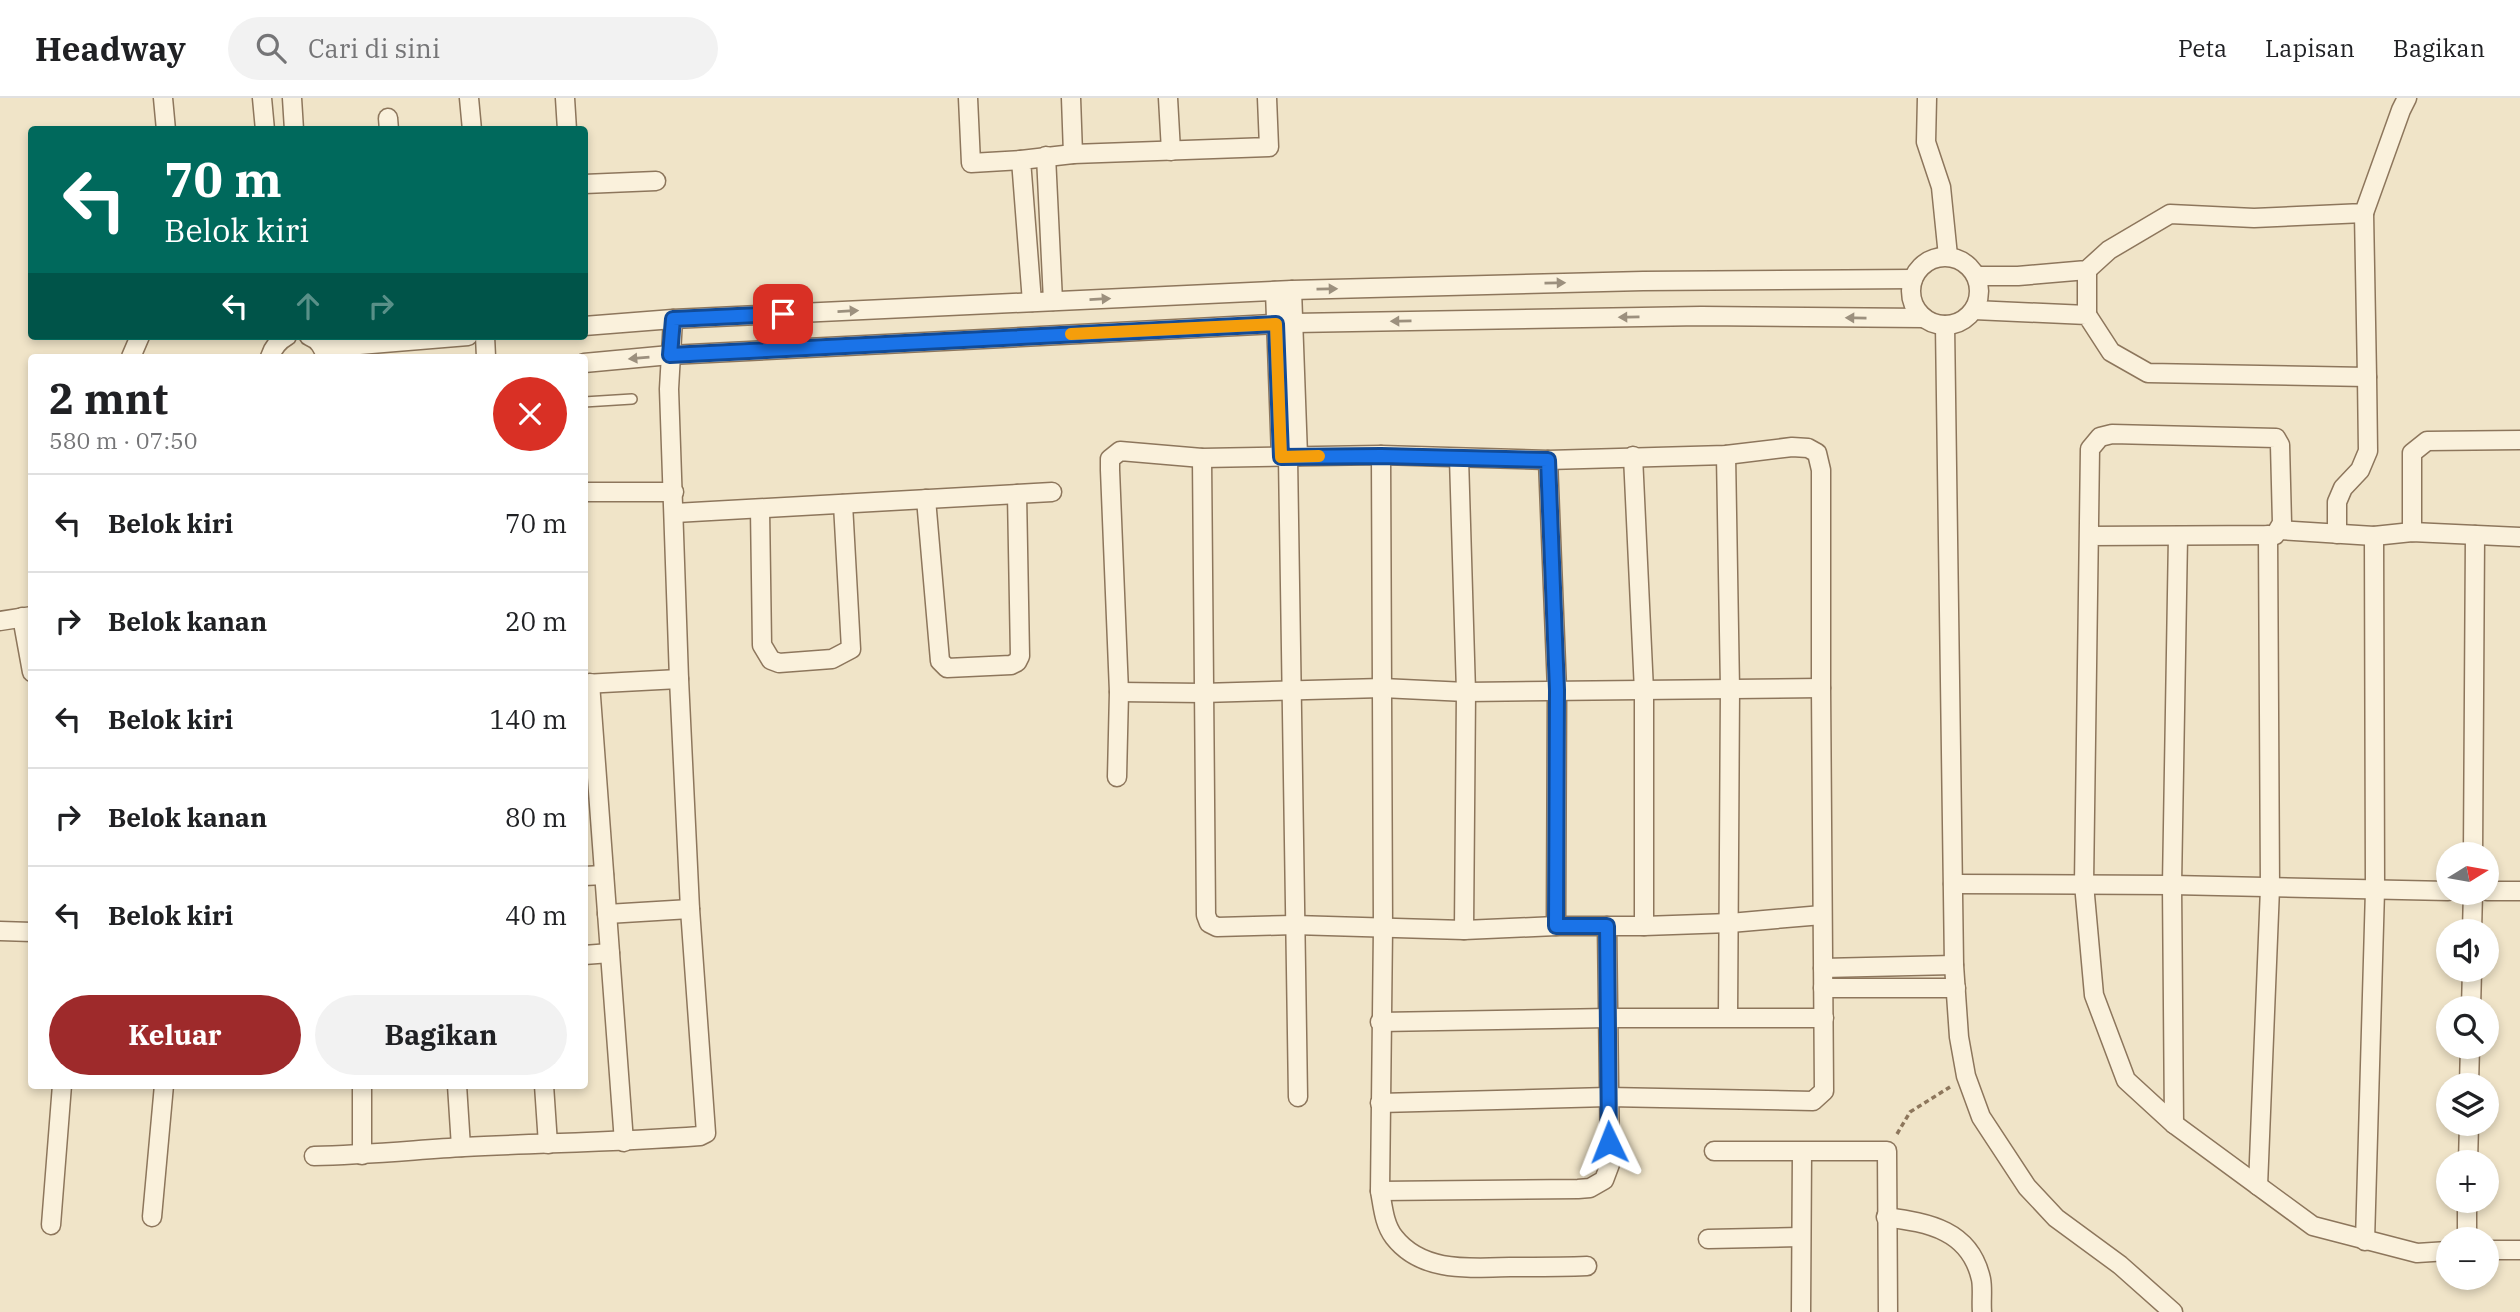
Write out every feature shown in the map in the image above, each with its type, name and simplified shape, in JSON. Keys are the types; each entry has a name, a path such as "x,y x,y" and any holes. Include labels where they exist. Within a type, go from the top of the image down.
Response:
{"street":[{"path":"163,98 166,126"},
{"path":"262,98 265,126"},
{"path":"292,98 294,126"},
{"path":"469,98 472,126"},
{"path":"565,98 568,126"},
{"path":"968,98 971,163 1046,156 1269,147 1267,98"},
{"path":"1071,98 1073,155"},
{"path":"1168,98 1171,151"},
{"path":"1927,98 1926,142 1941,187 1948,256"},
{"path":"2337,534 2337,502 2343,488 2360,470 2368,451 2364,213 2400,110 2407,98"},
{"path":"1046,156 1053,301"},
{"path":"1021,160 1032,302"},
{"path":"588,184 656,181"},
{"path":"1976,276 2018,276 2087,270 2109,250 2170,214 2254,218 2364,213"},
{"path":"588,363 670,355 1285,324 1701,316 1924,318 1945,325 1966,319 1979,299 1980,287 1970,266 1960,259 1948,256 1937,257 1923,264 1913,279 1912,300 1924,318"},
{"path":"2087,270 2087,315 2111,352 2148,373 2367,377"},
{"path":"588,326 673,319 1284,290 1643,281 1913,279"},
{"path":"1284,290 1289,457 1290,690 1298,1097"},
{"path":"1974,310 2087,315"},
{"path":"314,1156 548,1143 624,1142 700,1136 706,1133 679,679 670,355 673,319"},
{"path":"1945,325 1954,965 1959,1037 1966,1076 1981,1118 2027,1187 2056,1218 2120,1265 2155,1305 2173,1312"},
{"path":"325,352 432,340"},
{"path":"2258,1186 2270,888 2274,533 2282,523 2280,445 2276,438 2100,437 2090,449 2084,884 2094,995 2126,1080 2174,1124 2258,1186 2313,1226 2417,1253 2436,1252"},
{"path":"2412,532 2412,453 2427,441 2520,440"},
{"path":"1117,777 1119,692 1110,458 1120,452 1202,458 1381,456 1548,460 1726,454 1792,447 1808,448 1817,453 1821,470 1824,1091 1814,1101 1608,1097 1380,1103"},
{"path":"1726,454 1730,689 1728,1017"},
{"path":"1381,456 1383,928 1380,1191 1385,1220 1394,1236 1408,1251 1426,1261 1454,1268 1587,1266"},
{"path":"1633,456 1644,691 1644,926"},
{"path":"1460,457 1466,692 1464,930"},
{"path":"1202,458 1202,693 1206,915 1209,923 1217,927 1294,925 1464,930 1730,923 1822,915"},
{"path":"1548,460 1557,690 1556,926"},
{"path":"588,492 674,492"},
{"path":"675,513 1052,492"},
{"path":"926,499 940,661 947,668 1011,665 1017,662 1020,656 1017,494"},
{"path":"760,509 762,645 771,660 779,663 832,660 851,649 843,504"},
{"path":"2088,536 2274,533 2374,536 2412,532 2520,537"},
{"path":"2473,842 2475,535"},
{"path":"2174,1124 2172,885 2178,536"},
{"path":"2365,1241 2375,890 2374,536"},
{"path":"0,621 27,616"},
{"path":"588,683 679,679"},
{"path":"1119,692 1202,693 1382,688 1466,692 1821,688"},
{"path":"588,694 624,1142"},
{"path":"588,876 604,875"},
{"path":"1953,884 2436,891"},
{"path":"2499,891 2520,891"},
{"path":"607,914 691,909"},
{"path":"1380,1191 1578,1189 1598,1185 1607,1175 1610,1164 1607,926"},
{"path":"0,931 28,932"},
{"path":"588,954 610,953"},
{"path":"1823,968 1954,965"},
{"path":"1823,988 1956,988"},
{"path":"1380,1022 1824,1018"},
{"path":"51,1225 62,1089"},
{"path":"152,1217 164,1089"},
{"path":"362,1089 362,1155"},
{"path":"457,1089 461,1147"},
{"path":"544,1089 548,1143"},
{"path":"1714,1151 1887,1151 1888,1312"},
{"path":"1801,1312 1802,1152"},
{"path":"1886,1217 1937,1227 1958,1239 1973,1259 1981,1280 1982,1312"},
{"path":"1708,1239 1800,1237"},
{"path":"2499,1250 2520,1250"}],"lane":[{"path":"588,402 632,399"}],"path":[{"path":"1887,1151 1910,1112 1966,1076"}],"slow traffic":[{"path":"1071,334 1276,324 1281,457 1319,456"}],"route":[{"path":"783,314 673,319 670,355 1276,324 1281,457 1381,456 1548,460 1557,690 1556,926 1607,926 1609,1142"}]}
